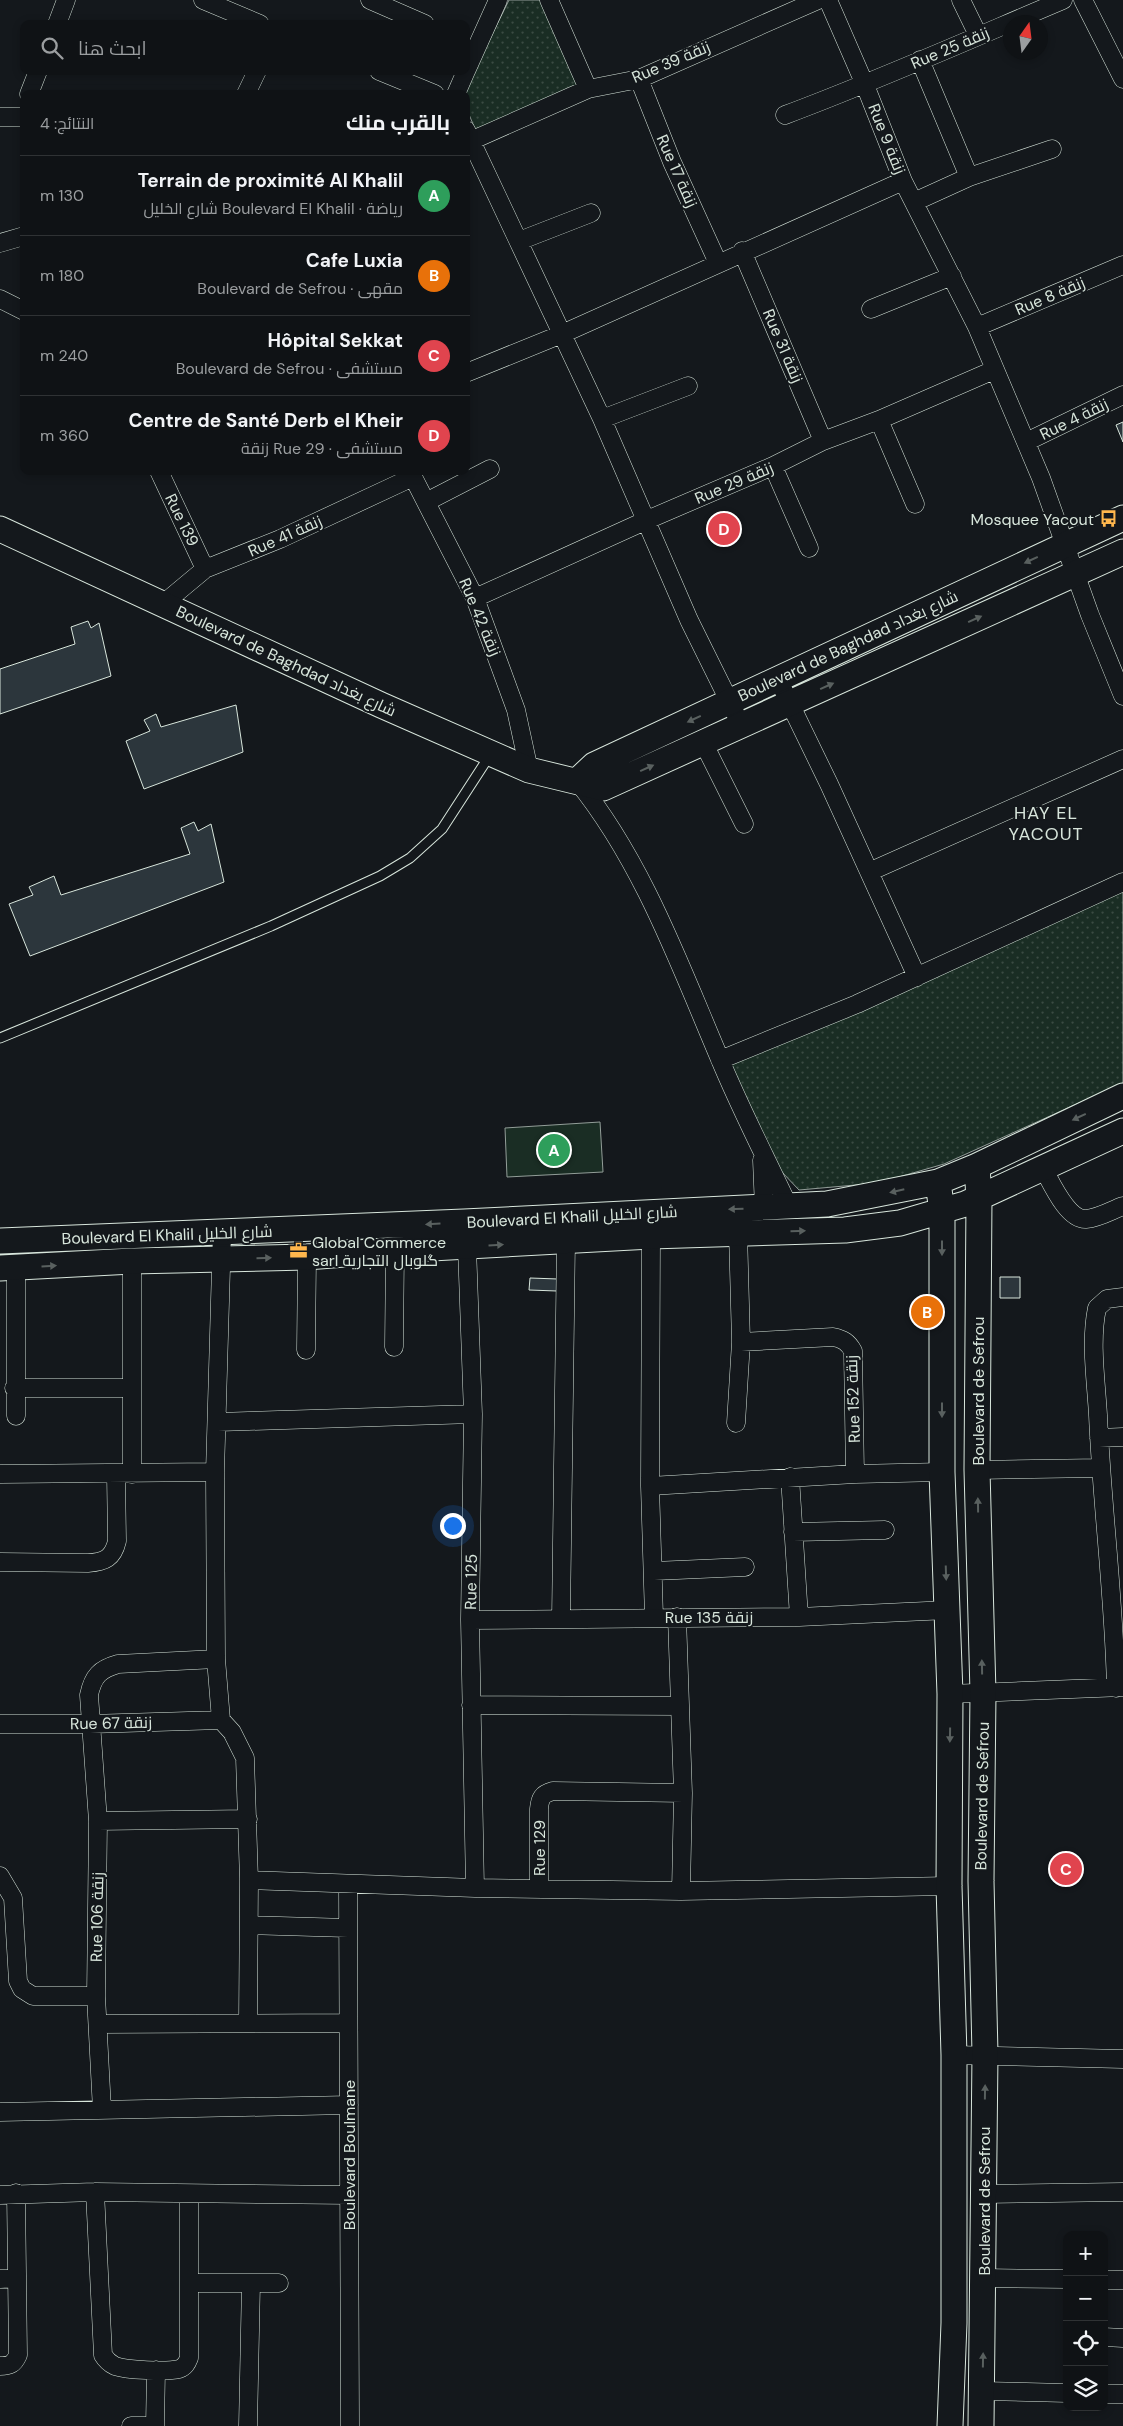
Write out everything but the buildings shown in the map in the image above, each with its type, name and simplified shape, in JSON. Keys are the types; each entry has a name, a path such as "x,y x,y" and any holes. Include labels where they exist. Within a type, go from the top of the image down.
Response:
{"street":[{"path":"58,20 66,0"},
{"path":"203,0 250,20"},
{"path":"370,0 416,20"},
{"path":"472,44 498,0"},
{"path":"549,0 588,89"},
{"name":"Rue 39 زنقة","path":"470,137 588,89 639,79 818,0"},
{"name":"Rue 9 زنقة","path":"828,0 865,85 903,181 977,328 1026,442 1123,696"},
{"path":"961,0 978,35"},
{"name":"Rue 25 زنقة","path":"785,115 865,85 1062,0"},
{"path":"1083,0 1123,80"},
{"path":"920,60 969,177"},
{"path":"31,90 36,75"},
{"path":"248,90 255,75"},
{"path":"389,75 425,90"},
{"path":"458,90 464,75"},
{"name":"Rue 17 زنقة","path":"639,79 672,162 718,263"},
{"path":"0,117 20,113"},
{"path":"470,142 519,241 602,419 689,620 740,725"},
{"path":"914,202 969,177 1052,149"},
{"path":"470,371 562,334 742,251 903,181"},
{"path":"519,241 591,213"},
{"path":"0,243 20,237"},
{"name":"Rue 31 زنقة","path":"742,251 823,441"},
{"name":"Rue 8 زنقة","path":"977,328 1123,265"},
{"path":"871,309 952,276"},
{"path":"0,299 20,309"},
{"name":"Rue 29 زنقة","path":"475,598 647,520 773,466 823,441 879,420 994,370"},
{"path":"602,419 688,386"},
{"name":"Rue 4 زنقة","path":"1026,442 1123,395"},
{"path":"879,420 915,504"},
{"path":"773,466 809,548"},
{"path":"426,502 490,469"},
{"name":"Rue 139","path":"161,475 205,569"},
{"name":"Rue 41 زنقة","path":"163,604 205,569 280,539 410,475"},
{"name":"Rue 42 زنقة","path":"412,475 475,598 516,710 529,770"},
{"name":"Boulevard de Baghdad شارع بغداد","path":"577,781 594,766 1123,518"},
{"name":"Boulevard de Baghdad شارع بغداد","path":"0,528 381,705 529,770 603,788 1123,552"},
{"path":"778,679 917,977"},
{"path":"703,742 744,824"},
{"path":"869,872 1123,759"},
{"path":"577,781 594,802 643,885 761,1152 776,1207"},
{"path":"720,1060 780,1037 917,977 1123,882"},
{"name":"Boulevard El Khalil شارع الخليل","path":"0,1241 222,1233 827,1204 938,1182 976,1166 1123,1096"},
{"name":"Boulevard El Khalil شارع الخليل","path":"8,1268 132,1261 307,1257 566,1240 738,1232 845,1230 900,1223 942,1212 979,1198 1123,1131"},
{"path":"761,1152 776,1207"},
{"name":"Boulevard de Sefrou","path":"976,1166 979,1198 977,1470 983,1693 982,1913 985,2054 981,2426"},
{"path":"1042,1168 1068,1209 1079,1218 1095,1216 1123,1206"},
{"name":"Boulevard de Sefrou","path":"938,1182 942,1212 942,1472 950,1694 949,1915 954,2054 954,2323 950,2426"},
{"path":"736,1423 741,1342 738,1232"},
{"path":"222,1233 218,1422 215,1472 216,1659 222,1720 232,1732 245,1758 249,1880 248,2022"},
{"path":"651,1236 650,1486 654,1617"},
{"path":"561,1619 566,1240"},
{"name":"Rue 125","path":"467,1247 473,1414 470,1620 475,1888"},
{"path":"394,1347 395,1250"},
{"path":"306,1350 307,1257"},
{"path":"0,1562 101,1562 109,1558 114,1551 117,1541 124,1474 131,1388 132,1261"},
{"path":"8,1268 16,1416"},
{"path":"950,1694 1119,1688 1100,1468 1094,1339 1097,1308 1107,1299 1123,1297"},
{"name":"Rue 152 زنقة","path":"741,1342 832,1337 844,1340 853,1351 855,1474"},
{"path":"14,1388 131,1388"},
{"path":"218,1422 473,1414"},
{"path":"1099,1438 1123,1437"},
{"path":"977,1470 1100,1468"},
{"path":"0,1474 215,1472"},
{"path":"650,1486 790,1477 942,1472"},
{"path":"790,1477 799,1617"},
{"path":"793,1532 885,1530"},
{"path":"654,1572 745,1567"},
{"name":"Rue 135 زنقة","path":"470,1620 799,1617 948,1610"},
{"path":"677,1617 683,1793 681,1891"},
{"name":"Rue 106 زنقة","path":"102,2110 99,2024 96,1996 98,1821 90,1724 90,1689 98,1673 105,1667 118,1664 216,1659"},
{"path":"471,1705 680,1706"},
{"name":"Rue 67 زنقة","path":"0,1724 90,1724 222,1720"},
{"name":"Rue 129","path":"540,1888 539,1809 542,1797 553,1791 683,1793"},
{"path":"98,1821 248,1819"},
{"path":"0,1876 13,1898 7,1936 18,1981 22,1989 28,1994 42,1997 96,1996"},
{"path":"249,1880 475,1888 681,1891 949,1886"},
{"name":"Boulevard Boulmane","path":"348,1884 350,2426"},
{"path":"949,1915 982,1913"},
{"path":"249,1925 348,1928"},
{"path":"99,2024 348,2023"},
{"path":"954,2054 1123,2059"},
{"path":"0,2112 349,2105"},
{"path":"95,2192 103,2355 108,2362 116,2366 156,2370 184,2367 189,2358 190,2194"},
{"path":"0,2366 10,2366 15,2362 18,2355 8,2278 8,2194 95,2192 349,2195"},
{"path":"984,2194 1123,2192"},
{"path":"984,2278 1063,2280"},
{"path":"1108,2280 1123,2280"},
{"path":"189,2283 279,2283"},
{"path":"248,2426 252,2283"},
{"path":"1108,2337 1123,2338"},
{"path":"131,2426 155,2426 156,2370"},
{"path":"982,2391 1063,2393"},
{"path":"1108,2394 1123,2394"}],"lane":[{"path":"0,1038 225,945 380,876 410,858 442,829 492,753"}],"green space":[{"path":"509,0 541,0 581,88 477,134 470,117 470,90 465,90"},
{"path":"1123,886 1123,1083 944,1164 878,1183 799,1190 761,1150 723,1062"},
{"path":"600,1122 603,1172 507,1177 505,1128"}],"place":[{"name":"Mosquee Yacout","path":"1108,519"},
{"name":"Centre de Santé Derb el Kheir","path":"724,529"},
{"name":"Terrain de proximité Al Khalil","path":"554,1150"},
{"name":"Global Commerce sarl گلوبال التجارية","path":"298,1251"},
{"name":"Cafe Luxia","path":"927,1312"},
{"name":"Hôpital Sekkat","path":"1066,1869"}],"district":[{"name":"HAY EL YACOUT","path":"1046,823"}]}
